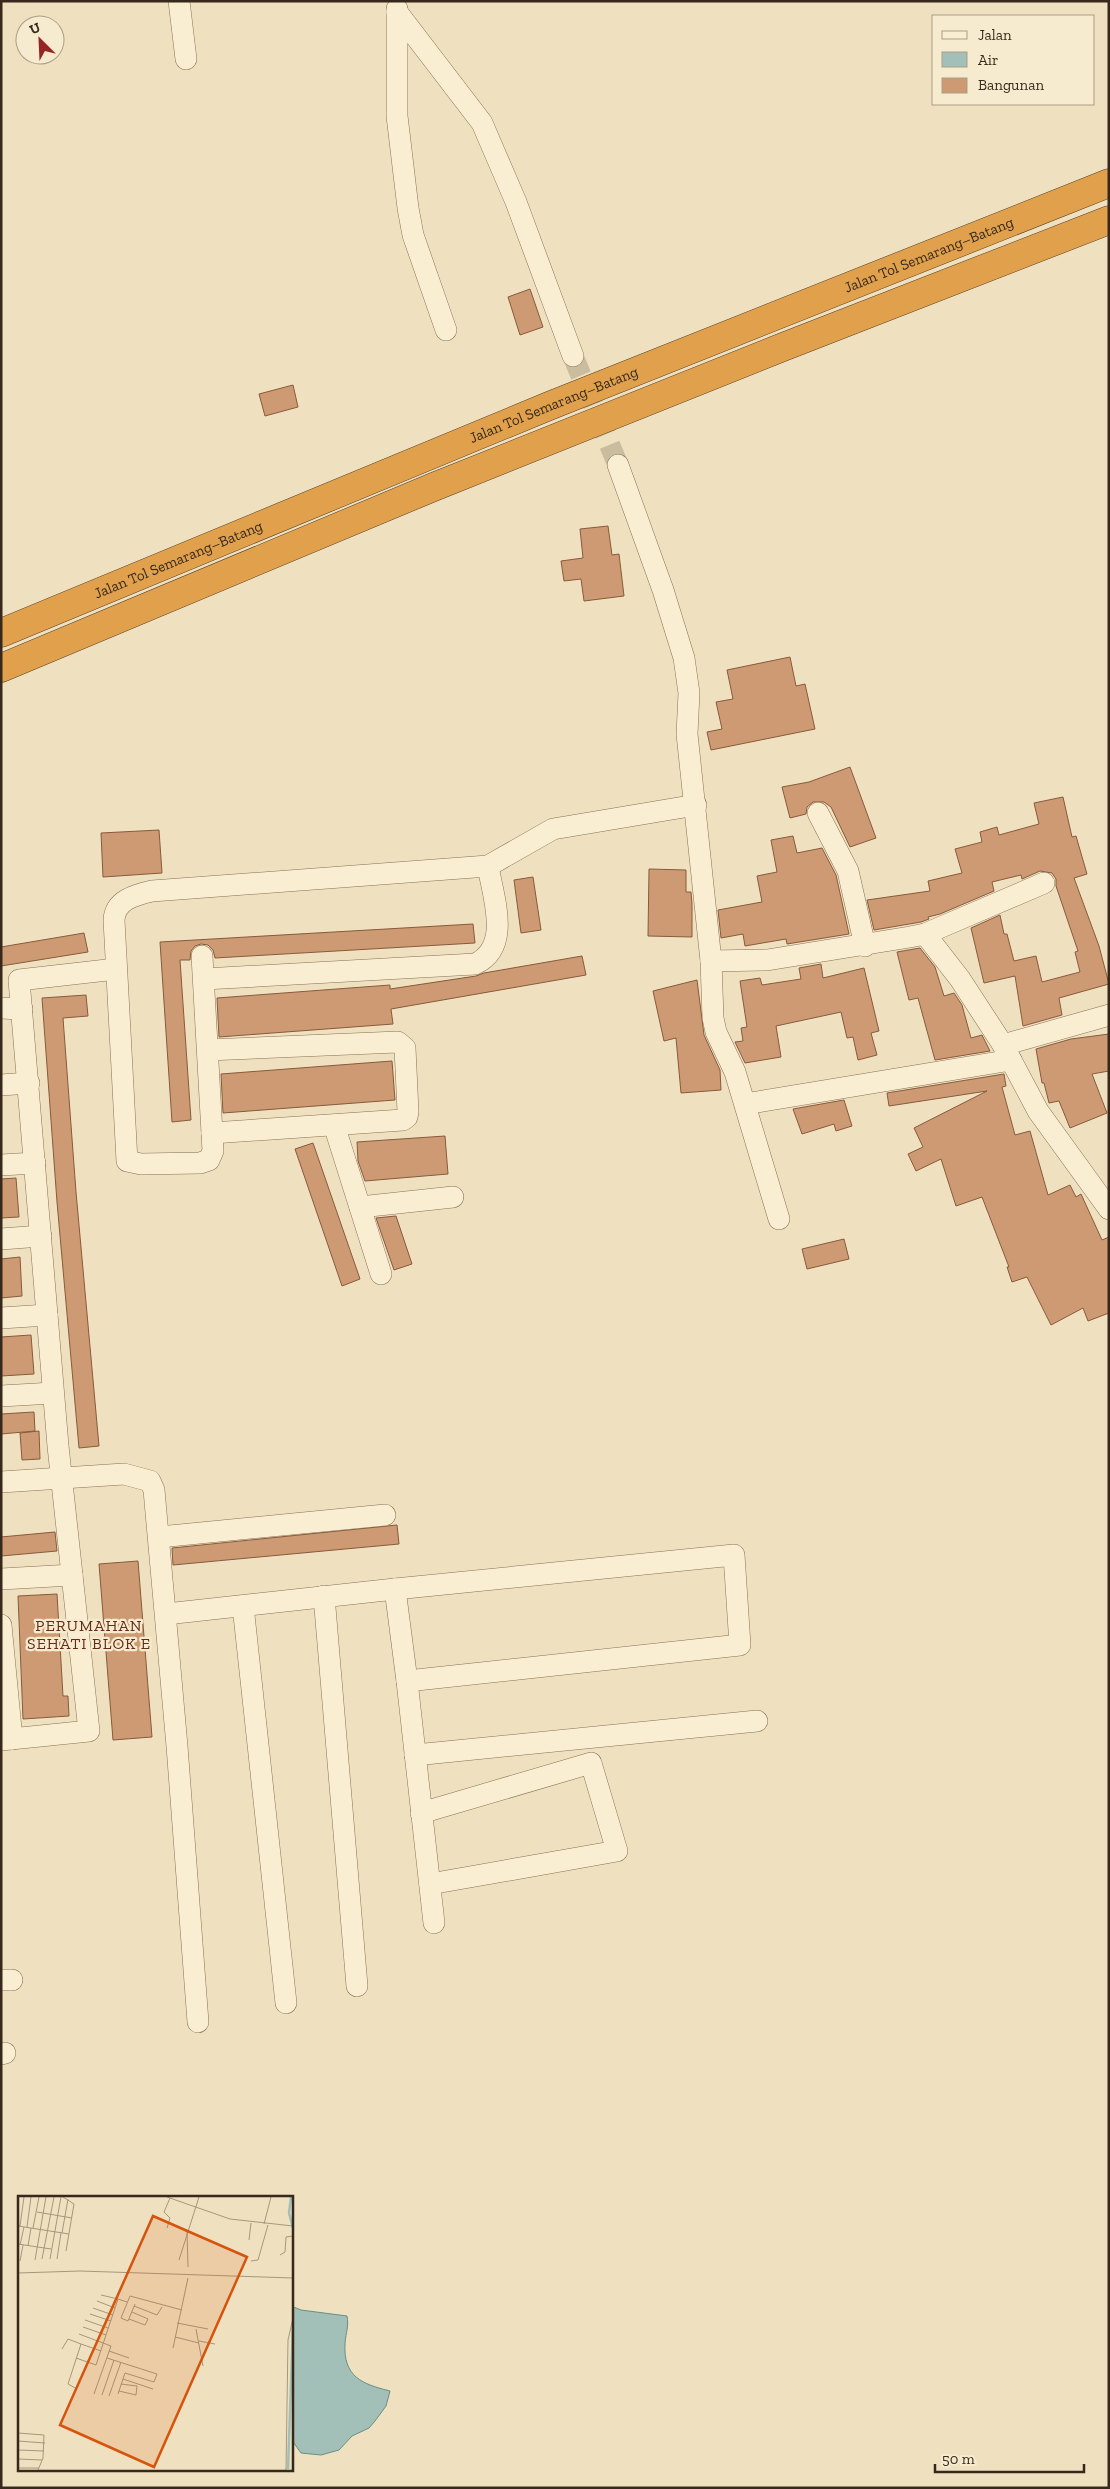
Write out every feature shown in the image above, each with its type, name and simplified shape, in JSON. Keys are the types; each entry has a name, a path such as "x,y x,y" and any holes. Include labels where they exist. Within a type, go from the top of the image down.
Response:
{"highway":[{"name":"Jalan Tol Semarang–Batang","path":"1,633 550,406 1109,183"},
{"name":"Jalan Tol Semarang–Batang","path":"1,668 436,486 783,347 1109,220"}],"street":[{"path":"179,1 186,60"},
{"path":"397,7 397,116 408,208 414,235 446,330"},
{"path":"397,7 482,123 516,202 573,356"},
{"path":"618,465 663,590 684,658 689,693 687,734 711,960 714,1025 735,1072 778,1219"},
{"path":"202,956 213,1151 208,1160 200,1163 141,1164 127,1161 114,913 125,900 143,893 488,866 553,829 696,805"},
{"path":"818,813 848,871 865,946"},
{"path":"204,978 475,964 492,952 498,934 488,866"},
{"path":"711,960 767,960 865,946 925,934 1044,883"},
{"path":"925,934 960,979 1007,1053 1038,1111 1109,1209"},
{"path":"1,1625 6,1740 89,1731 61,1478 29,1083 12,1009 10,982 116,969"},
{"path":"745,1104 1007,1053 1109,1014"},
{"path":"208,1050 402,1043 405,1048 407,1117 403,1120 212,1133"},
{"path":"1,1085 29,1083"},
{"path":"334,1125 381,1274"},
{"path":"1,1165 36,1163"},
{"path":"360,1207 453,1197"},
{"path":"1,1239 41,1236"},
{"path":"1,1318 48,1315"},
{"path":"1,1396 54,1392"},
{"path":"1,1482 124,1474 150,1482 154,1490 166,1614 198,2022"},
{"path":"159,1537 385,1515"},
{"path":"166,1614 395,1588 734,1555 740,1645 406,1681"},
{"path":"1,1579 72,1575"},
{"path":"395,1588 434,1923"},
{"path":"324,1596 357,1986"},
{"path":"243,1606 286,2004"},
{"path":"415,1755 757,1721"},
{"path":"430,1884 617,1851 584,1738"},
{"path":"421,1813 591,1763"}],"water":[{"path":"292,2306 301,2310 347,2316 345,2355 351,2371 363,2382 390,2391 386,2406 369,2428 352,2436 339,2450 321,2455 301,2453 292,2440"}],"building":[{"path":"530,289 543,327 520,335 508,297"},
{"path":"293,385 298,407 265,416 259,394"},
{"path":"608,526 612,555 619,554 624,596 584,601 581,579 564,581 561,561 583,558 580,529"},
{"path":"790,657 796,686 805,684 815,729 711,750 707,732 722,729 716,702 733,699 727,670"},
{"path":"850,767 876,838 850,847 831,807 824,802 813,802 807,807 806,814 790,818 782,787 809,782"},
{"path":"1063,797 1072,837 1076,836 1087,874 1074,878 1099,946 1109,984 1059,998 1062,1015 1023,1026 1015,976 984,983 971,928 1000,915 1004,934 1007,934 1014,961 1036,956 1042,982 1080,972 1075,952 1078,951 1056,886 1056,879 1052,873 1040,871 1022,879 1021,875 992,882 994,891 940,914 928,917 929,919 874,930 867,900 930,891 928,881 962,873 955,849 982,842 980,832 997,827 999,835 1039,824 1034,803"},
{"path":"159,830 162,873 103,877 101,833"},
{"path":"793,836 797,853 822,848 836,875 849,934 787,944 786,939 745,946 743,934 721,938 718,910 762,902 757,876 777,872 771,840"},
{"path":"649,869 686,870 686,892 691,892 692,937 648,936"},
{"path":"533,877 541,930 521,933 514,880"},
{"path":"473,924 475,943 215,958 213,950 208,945 201,944 195,946 191,951 190,960 180,960 191,1120 172,1122 160,942"},
{"path":"84,933 88,952 1,966 1,947"},
{"path":"920,948 935,967 944,996 954,993 962,1005 971,1038 982,1035 990,1051 935,1060 918,998 909,1000 897,952"},
{"path":"582,956 586,975 391,1009 393,1024 219,1037 217,998 390,985 390,989 476,976"},
{"path":"821,964 823,978 864,968 879,1031 871,1033 877,1055 858,1060 853,1037 847,1038 841,1012 776,1026 781,1057 745,1063 735,1042 743,1041 741,1028 747,1027 740,981 760,978 762,985 801,979 799,968"},
{"path":"697,980 704,1035 720,1070 721,1090 681,1093 676,1038 664,1041 653,991"},
{"path":"86,995 88,1016 63,1018 76,1192 99,1446 79,1448 57,1202 42,998"},
{"path":"1109,1034 1109,1071 1092,1074 1107,1113 1070,1128 1059,1101 1049,1103 1044,1083 1042,1083 1036,1049 1071,1039"},
{"path":"392,1061 395,1100 223,1113 221,1074"},
{"path":"1004,1074 1006,1086 1002,1087 1015,1135 1030,1131 1048,1195 1070,1185 1076,1197 1081,1194 1102,1240 1109,1237 1109,1313 1088,1321 1083,1308 1051,1325 1027,1277 1012,1282 1007,1267 1009,1267 982,1197 956,1206 941,1159 916,1171 908,1154 923,1147 914,1128 987,1091 889,1106 887,1093"},
{"path":"844,1100 852,1126 836,1131 834,1124 802,1134 793,1109"},
{"path":"445,1136 448,1174 365,1181 358,1161 357,1142"},
{"path":"313,1143 360,1279 342,1286 295,1149"},
{"path":"16,1178 19,1217 1,1218 1,1179"},
{"path":"396,1216 412,1264 394,1270 376,1218"},
{"path":"844,1239 849,1259 807,1269 802,1249"},
{"path":"20,1257 22,1296 1,1298 1,1259"},
{"path":"31,1335 34,1374 1,1376 1,1337"},
{"path":"34,1412 35,1431 1,1434 1,1414"},
{"path":"39,1431 40,1459 22,1460 20,1433"},
{"path":"397,1525 399,1544 173,1565 172,1548"},
{"path":"55,1532 57,1551 1,1556 1,1537"},
{"path":"138,1561 152,1737 113,1740 99,1564"},
{"path":"57,1594 63,1696 68,1696 69,1716 23,1719 18,1596"}],"tunnel":[{"path":"573,356 618,465"}],"district":[{"name":"PERUMAHAN SEHATI BLOK E","path":"89,1634"}]}
